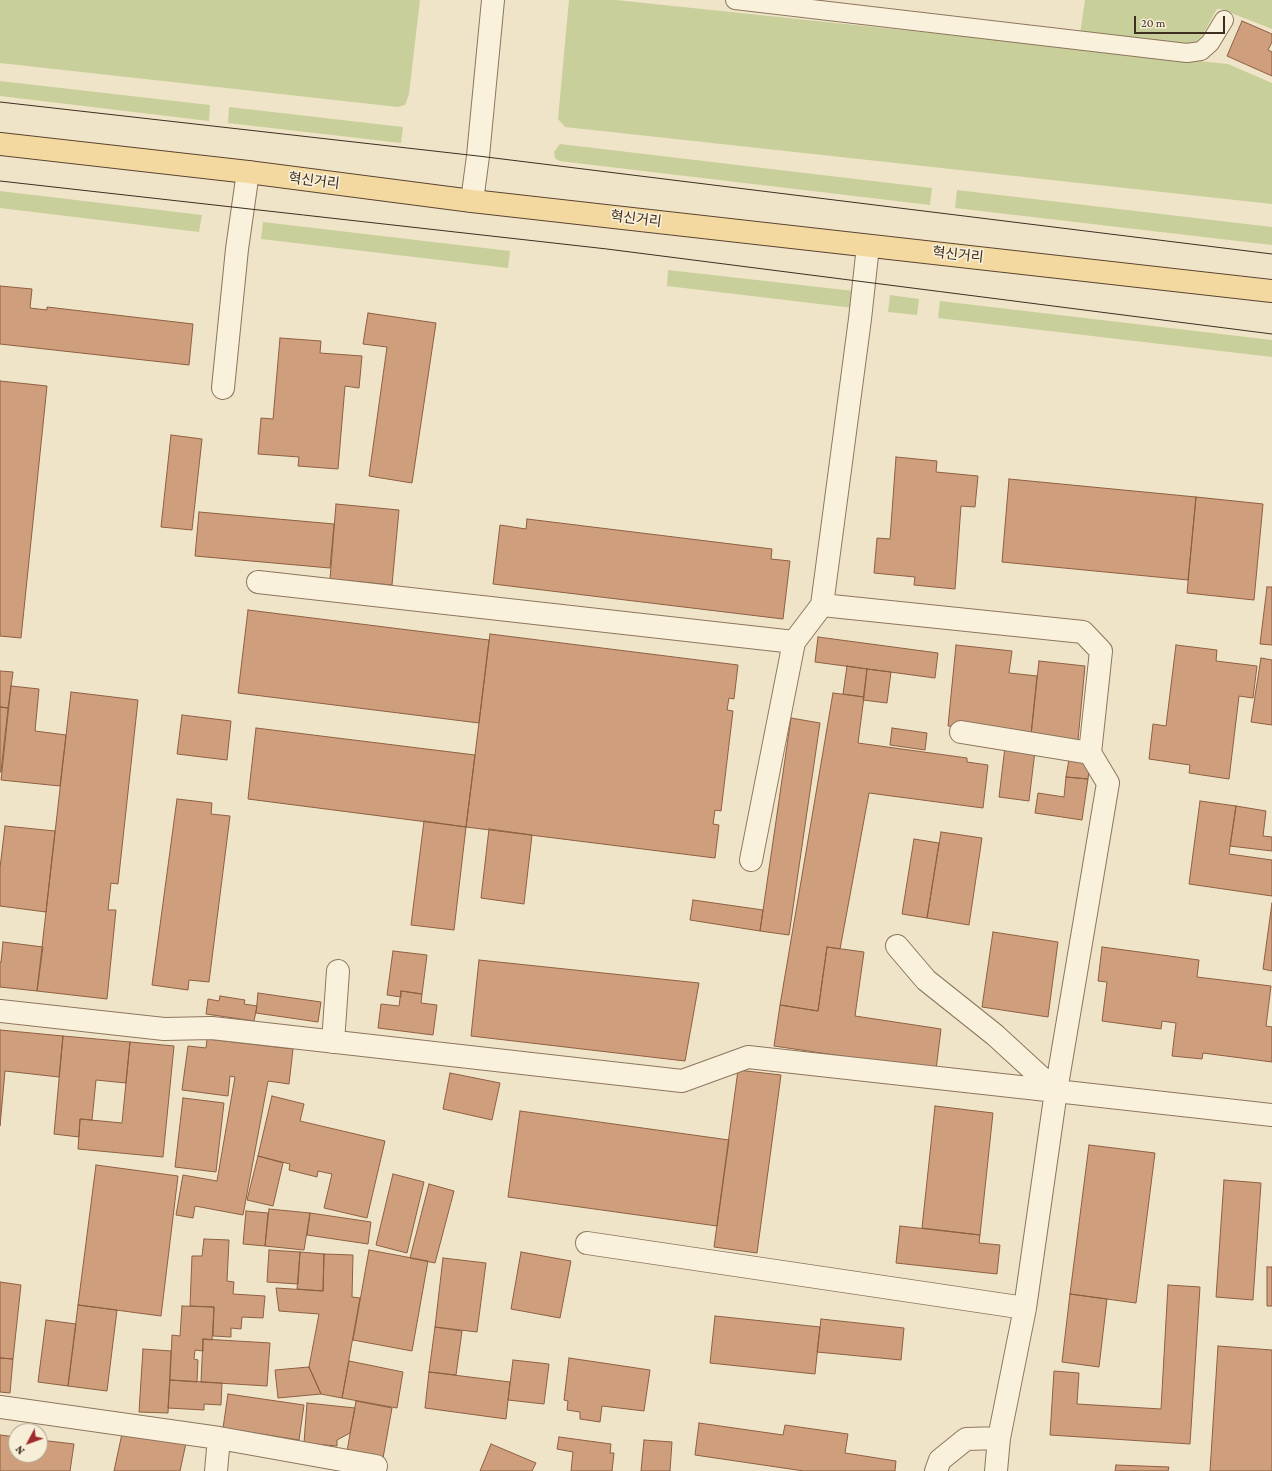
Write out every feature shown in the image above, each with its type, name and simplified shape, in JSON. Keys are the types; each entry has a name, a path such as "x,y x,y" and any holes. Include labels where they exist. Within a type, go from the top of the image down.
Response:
{"main road":[{"name":"혁신거리","path":"0,144 248,172 472,201 1272,291"}],"street":[{"path":"472,201 478,156 493,0"},
{"path":"224,388 237,249 248,172"},
{"path":"751,860 794,642 822,605 860,319 868,246"},
{"path":"258,582 794,642"},
{"path":"822,605 1083,632 1101,651 1090,753 1108,783 1056,1091 1025,1308 999,1438 996,1471"},
{"path":"961,732 1090,753"},
{"path":"897,946 926,980 994,1035 1056,1091"},
{"path":"333,1042 338,971"},
{"path":"0,1011 164,1030 212,1028 682,1081 748,1057 1272,1115"},
{"path":"588,1244 1025,1308"},
{"path":"0,1407 219,1438 376,1466"},
{"path":"216,1471 219,1438"},
{"path":"936,1471 940,1460 966,1439 999,1438"}],"lane":[{"path":"735,0 1187,53 1201,51 1210,43 1224,20"}],"green space":[{"path":"0,0 420,0 409,94 405,105 398,107 0,63"},
{"path":"569,0 616,0 1228,64 1272,83 1272,204 565,127 558,119"},
{"path":"1085,0 1272,0 1272,29 1221,9 1217,9 1202,36 1195,43 1186,45 1080,34"},
{"path":"0,81 210,105 209,121 0,96"},
{"path":"229,107 403,127 401,143 228,123"},
{"path":"560,144 932,188 930,205 559,161 555,158 554,152"},
{"path":"957,190 1272,227 1272,245 955,208"},
{"path":"0,191 202,215 199,232 0,208"},
{"path":"263,222 510,251 508,268 261,239"},
{"path":"668,270 854,291 853,308 667,286"},
{"path":"890,295 919,299 917,315 888,312"},
{"path":"940,301 1272,340 1272,357 938,318"}],"building":[{"path":"1242,21 1272,34 1272,42 1268,50 1272,52 1272,76 1227,56"},
{"path":"0,286 32,289 30,308 47,310 47,307 193,324 189,365 0,344"},
{"path":"368,313 436,323 412,483 369,476 387,347 363,344"},
{"path":"280,338 321,341 320,353 362,356 359,388 345,386 338,469 298,466 299,457 258,454 261,418 273,419"},
{"path":"0,381 47,386 21,638 0,636"},
{"path":"171,435 202,439 192,530 161,527"},
{"path":"896,457 937,461 936,472 978,476 975,507 961,506 955,589 914,585 915,577 874,573 877,538 890,539"},
{"path":"1009,479 1196,497 1188,580 1002,562"},
{"path":"1196,497 1263,504 1254,600 1187,593"},
{"path":"336,504 399,510 392,585 330,579"},
{"path":"199,512 334,524 330,568 195,556"},
{"path":"527,519 772,549 771,559 790,561 783,619 493,584 500,525 526,529"},
{"path":"1267,587 1272,587 1272,645 1260,644"},
{"path":"248,610 489,640 479,723 238,693"},
{"path":"490,634 738,665 734,699 729,698 727,710 733,711 721,811 715,810 713,824 719,825 715,858 466,827"},
{"path":"818,637 938,653 935,678 815,662"},
{"path":"956,645 1012,651 1009,673 1037,676 1031,735 948,726"},
{"path":"1176,645 1217,650 1216,661 1257,666 1253,698 1239,696 1229,779 1189,773 1190,765 1149,759 1153,724 1166,726"},
{"path":"1261,658 1272,660 1272,725 1251,722"},
{"path":"1039,661 1085,666 1078,740 1031,735"},
{"path":"847,666 867,669 864,697 843,694"},
{"path":"867,669 891,672 887,703 863,700"},
{"path":"0,671 13,672 8,708 0,707"},
{"path":"11,686 39,689 35,731 66,735 60,786 1,780"},
{"path":"71,692 138,700 118,884 111,883 108,910 116,910 107,999 37,991"},
{"path":"833,693 864,697 858,743 967,758 967,762 988,765 983,808 869,793 840,949 827,947 818,1011 780,1005"},
{"path":"0,707 8,708 1,772 0,772"},
{"path":"182,715 231,721 227,760 177,754"},
{"path":"791,718 820,723 789,935 760,931"},
{"path":"256,728 475,755 466,827 248,799"},
{"path":"892,728 927,733 925,750 890,745"},
{"path":"1005,747 1035,751 1029,801 999,797"},
{"path":"1069,759 1090,762 1088,779 1066,777"},
{"path":"1066,777 1088,779 1082,820 1035,813 1038,793 1064,797"},
{"path":"177,799 212,803 211,814 230,816 209,982 189,980 188,990 152,985"},
{"path":"1200,801 1236,806 1229,854 1272,860 1272,896 1189,884"},
{"path":"1236,806 1266,811 1263,836 1272,837 1272,851 1230,846"},
{"path":"424,821 466,827 454,930 411,925"},
{"path":"5,826 55,831 46,912 0,906 0,868"},
{"path":"489,829 532,835 524,904 481,898"},
{"path":"941,832 982,838 969,925 927,918"},
{"path":"914,839 939,843 927,918 902,914"},
{"path":"693,900 763,910 760,931 690,920"},
{"path":"1272,903 1272,971 1263,969"},
{"path":"993,932 1058,942 1048,1017 982,1007"},
{"path":"3,942 43,947 37,991 0,987 0,962"},
{"path":"827,947 864,952 855,1016 941,1029 936,1070 774,1046 780,1005 818,1011"},
{"path":"1102,947 1199,960 1197,977 1271,986 1266,1026 1272,1027 1272,1062 1203,1053 1202,1059 1172,1056 1176,1023 1162,1021 1161,1029 1102,1021 1107,982 1098,981"},
{"path":"393,951 427,955 422,994 401,991 401,997 387,995"},
{"path":"479,960 699,983 685,1061 471,1036"},
{"path":"401,991 422,994 421,1003 437,1005 433,1035 378,1028 381,1004 399,1006"},
{"path":"258,993 321,1002 318,1022 256,1013"},
{"path":"220,996 245,1000 244,1004 257,1006 254,1021 206,1014 208,999 219,1001"},
{"path":"0,1030 63,1036 59,1077 5,1071 0,1126"},
{"path":"63,1036 130,1042 126,1083 96,1080 92,1120 80,1119 79,1137 54,1134"},
{"path":"207,1039 293,1049 289,1084 268,1081 243,1215 195,1206 193,1218 176,1215 183,1175 217,1181 235,1077 230,1076 228,1096 182,1090 188,1046 206,1048"},
{"path":"130,1042 174,1046 163,1157 78,1149 80,1119 122,1123"},
{"path":"738,1070 781,1075 757,1253 714,1247"},
{"path":"450,1073 500,1083 492,1120 443,1109"},
{"path":"272,1096 304,1104 300,1121 385,1141 367,1218 324,1208 332,1174 318,1171 317,1177 289,1170 290,1164 258,1156"},
{"path":"183,1098 224,1103 216,1172 175,1167"},
{"path":"935,1106 993,1113 980,1235 922,1228"},
{"path":"520,1111 729,1140 717,1226 508,1197"},
{"path":"1089,1145 1155,1153 1136,1303 1070,1294"},
{"path":"258,1156 283,1163 273,1206 247,1200"},
{"path":"96,1165 178,1176 161,1316 78,1305"},
{"path":"393,1174 424,1182 407,1253 376,1245"},
{"path":"1224,1180 1261,1183 1253,1300 1216,1297"},
{"path":"429,1184 454,1191 435,1263 410,1258"},
{"path":"269,1209 310,1213 304,1250 265,1246"},
{"path":"246,1211 268,1213 265,1246 243,1244"},
{"path":"310,1213 371,1222 368,1244 307,1235"},
{"path":"900,1226 980,1235 979,1243 1000,1245 997,1274 896,1263"},
{"path":"204,1239 229,1240 227,1281 234,1282 233,1294 265,1296 263,1318 242,1317 241,1329 231,1328 231,1337 213,1336 214,1307 190,1306 192,1256 202,1256"},
{"path":"269,1250 300,1252 298,1284 267,1282"},
{"path":"369,1250 428,1261 412,1351 353,1340"},
{"path":"300,1252 324,1254 323,1291 297,1289"},
{"path":"521,1252 571,1261 560,1318 511,1309"},
{"path":"324,1254 353,1255 352,1297 360,1298 342,1398 321,1394 309,1367 319,1314 279,1311 276,1288 323,1291"},
{"path":"443,1258 486,1263 477,1332 435,1327"},
{"path":"1267,1267 1272,1267 1272,1306 1267,1306"},
{"path":"0,1282 21,1285 13,1359 0,1358"},
{"path":"1168,1285 1200,1287 1190,1444 1050,1435 1054,1371 1079,1373 1077,1404 1161,1409"},
{"path":"1070,1294 1107,1299 1099,1367 1062,1362"},
{"path":"78,1305 117,1310 107,1391 68,1386"},
{"path":"182,1306 214,1307 212,1340 203,1339 203,1351 195,1350 194,1359 198,1360 197,1382 170,1380 172,1335 180,1336"},
{"path":"715,1316 820,1327 815,1374 710,1363"},
{"path":"821,1319 904,1328 901,1360 817,1352"},
{"path":"46,1320 76,1324 68,1386 38,1382"},
{"path":"435,1327 462,1331 456,1375 429,1372"},
{"path":"203,1339 270,1343 267,1386 201,1382"},
{"path":"1218,1346 1272,1350 1272,1471 1210,1471"},
{"path":"143,1349 171,1351 168,1413 139,1412"},
{"path":"0,1358 13,1359 10,1393 0,1392"},
{"path":"569,1358 650,1370 644,1411 602,1406 600,1422 580,1419 580,1412 567,1410 568,1401 564,1400"},
{"path":"513,1360 549,1364 544,1404 508,1400"},
{"path":"349,1361 403,1372 397,1408 342,1398"},
{"path":"309,1367 321,1394 278,1398 275,1370"},
{"path":"429,1372 510,1382 506,1419 425,1408"},
{"path":"170,1380 222,1383 221,1405 204,1404 204,1410 168,1408"},
{"path":"228,1394 304,1405 299,1440 223,1428"},
{"path":"356,1401 392,1408 383,1458 347,1451"},
{"path":"307,1403 355,1408 350,1433 337,1440 337,1446 304,1443"},
{"path":"699,1423 783,1435 785,1425 848,1434 845,1453 896,1461 895,1471 804,1471 695,1455"},
{"path":"123,1429 186,1443 180,1471 114,1471"},
{"path":"0,1435 8,1436 8,1463 48,1463 48,1441 74,1444 70,1471 0,1471"},
{"path":"559,1437 611,1444 610,1453 614,1453 612,1471 571,1471 573,1452 557,1449"},
{"path":"644,1440 672,1442 670,1471 641,1471"},
{"path":"491,1444 536,1463 532,1471 480,1471"},
{"path":"1116,1465 1169,1467 1168,1471 1115,1471"}],"tram line":[{"path":"0,102 478,156 1272,254"},
{"path":"0,181 607,249 1272,334"}]}
